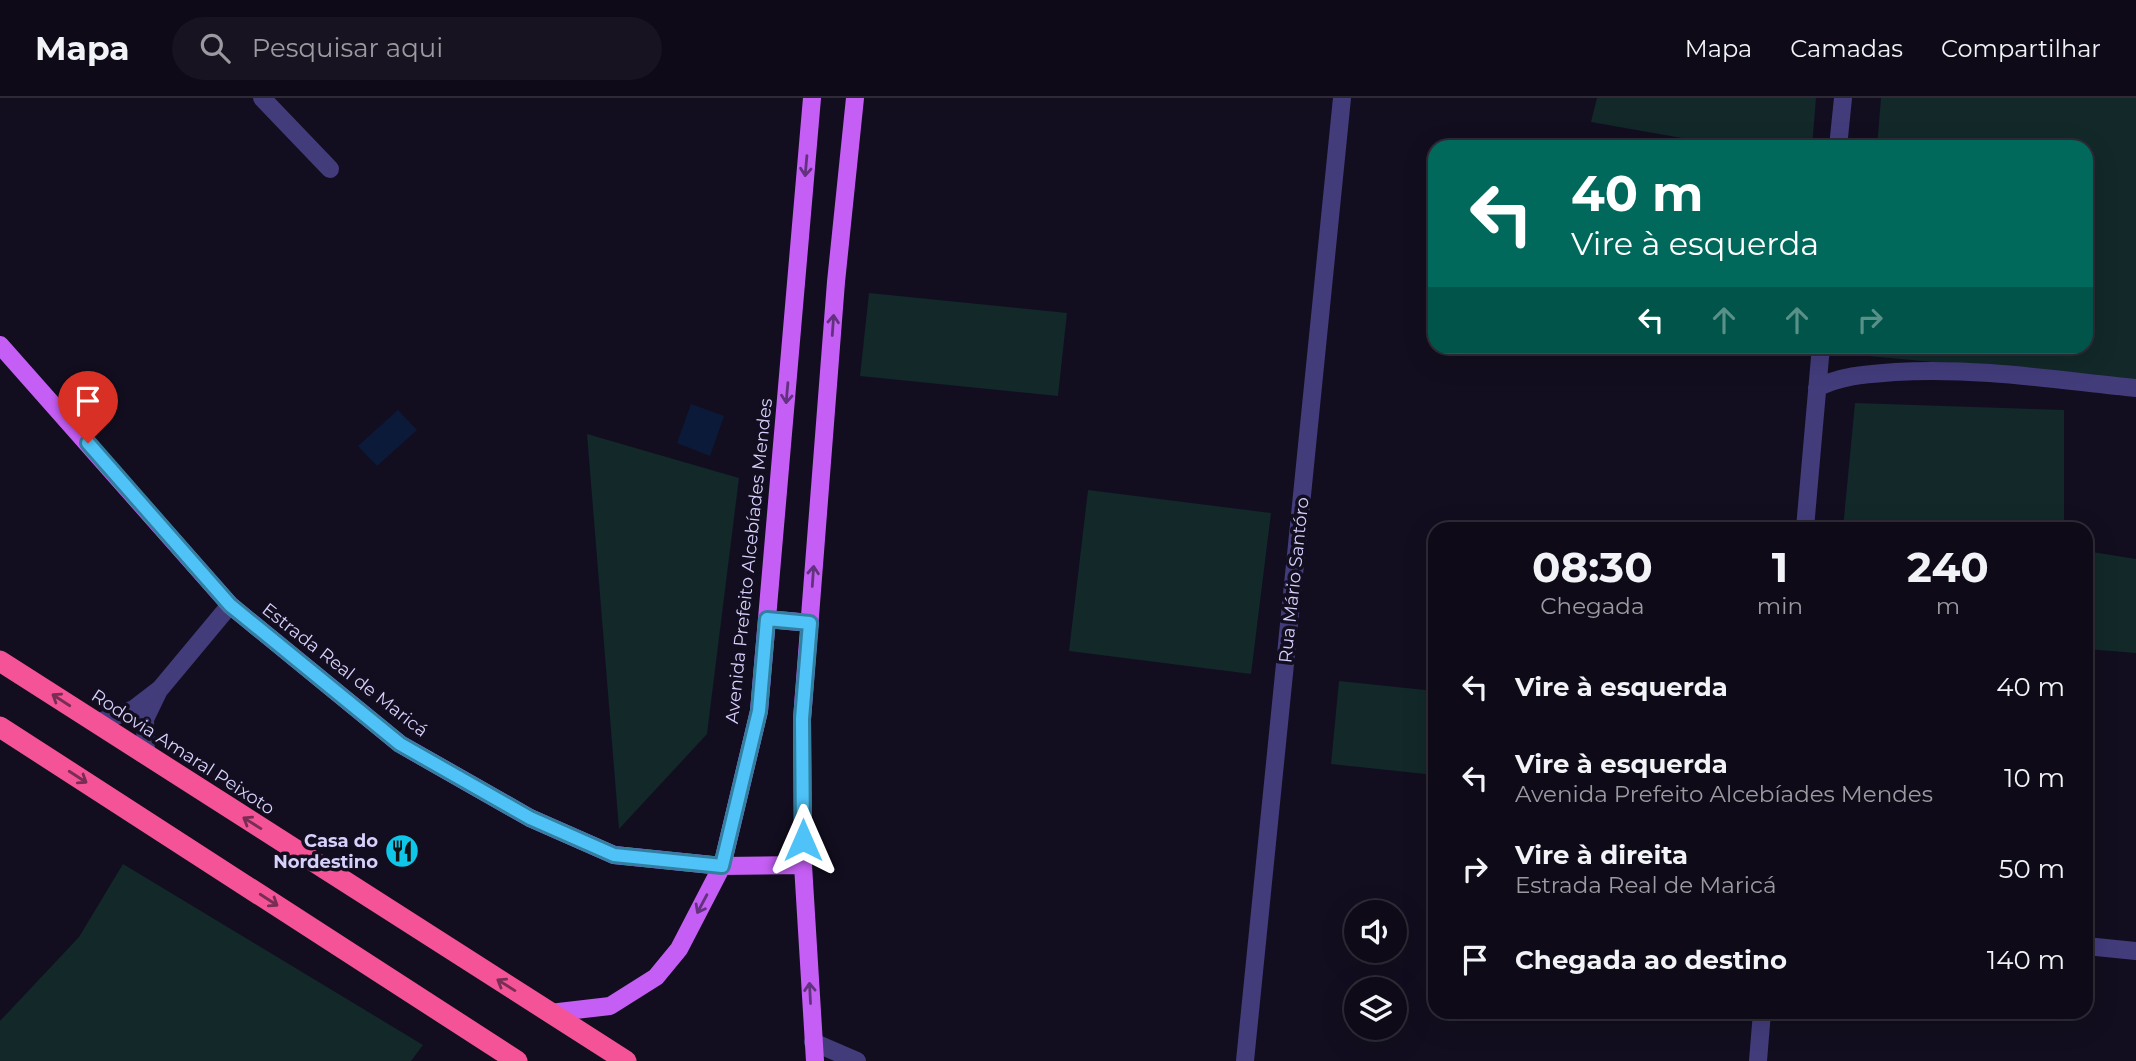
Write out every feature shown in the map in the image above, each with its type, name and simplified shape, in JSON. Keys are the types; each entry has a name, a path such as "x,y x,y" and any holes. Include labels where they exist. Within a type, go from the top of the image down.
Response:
{"highway":[{"name":"Rodovia Amaral Peixoto","path":"0,660 626,1061"},
{"path":"0,727 517,1061"}],"main road":[{"name":"Avenida Prefeito Alcebíades Mendes","path":"550,1013 610,1006 656,977 679,949 722,866 759,711 812,98"},
{"path":"815,1061 803,865 802,719 836,282 855,98"},
{"name":"Estrada Real de Maricá","path":"0,345 230,605 400,744 530,818 614,855 722,866 803,865"},
{"path":"767,619 810,623"}],"street":[{"path":"262,98 330,169"},
{"name":"Rua Mário Santóro","path":"1245,1061 1342,98"},
{"path":"1839,140 1843,98"},
{"path":"1806,522 1820,354"},
{"path":"1817,388 1835,379 1872,373 1928,370 2012,375 2136,388"},
{"path":"97,723 134,709 160,689 230,605"},
{"path":"146,755 145,719 160,689"},
{"path":"2093,947 2136,951"},
{"path":"1758,1061 1761,1019"},
{"path":"813,1042 858,1061"}],"green space":[{"path":"1597,98 1816,98 1813,140 1693,140 1591,122"},
{"path":"1881,98 2136,98 2136,381 1858,355 2093,354 2093,140 1878,140"},
{"path":"869,293 1067,313 1058,396 860,376"},
{"path":"1855,403 2064,410 2064,522 1844,522"},
{"path":"587,434 739,478 707,734 619,829"},
{"path":"1088,490 1271,513 1251,674 1069,651"},
{"path":"2093,552 2136,559 2136,653 2093,650"},
{"path":"1339,681 1428,690 1428,774 1331,764"},
{"path":"123,864 423,1045 411,1061 0,1061 0,1021 79,937"}],"water":[{"path":"691,404 724,416 710,456 677,443"},
{"path":"398,410 417,430 377,466 358,446"}],"place":[{"name":"Casa do Nordestino","path":"402,851"}],"route":[{"path":"88,443 230,605 400,744 530,818 614,855 722,866 759,711 767,619 810,623 802,719 803,840"}]}
